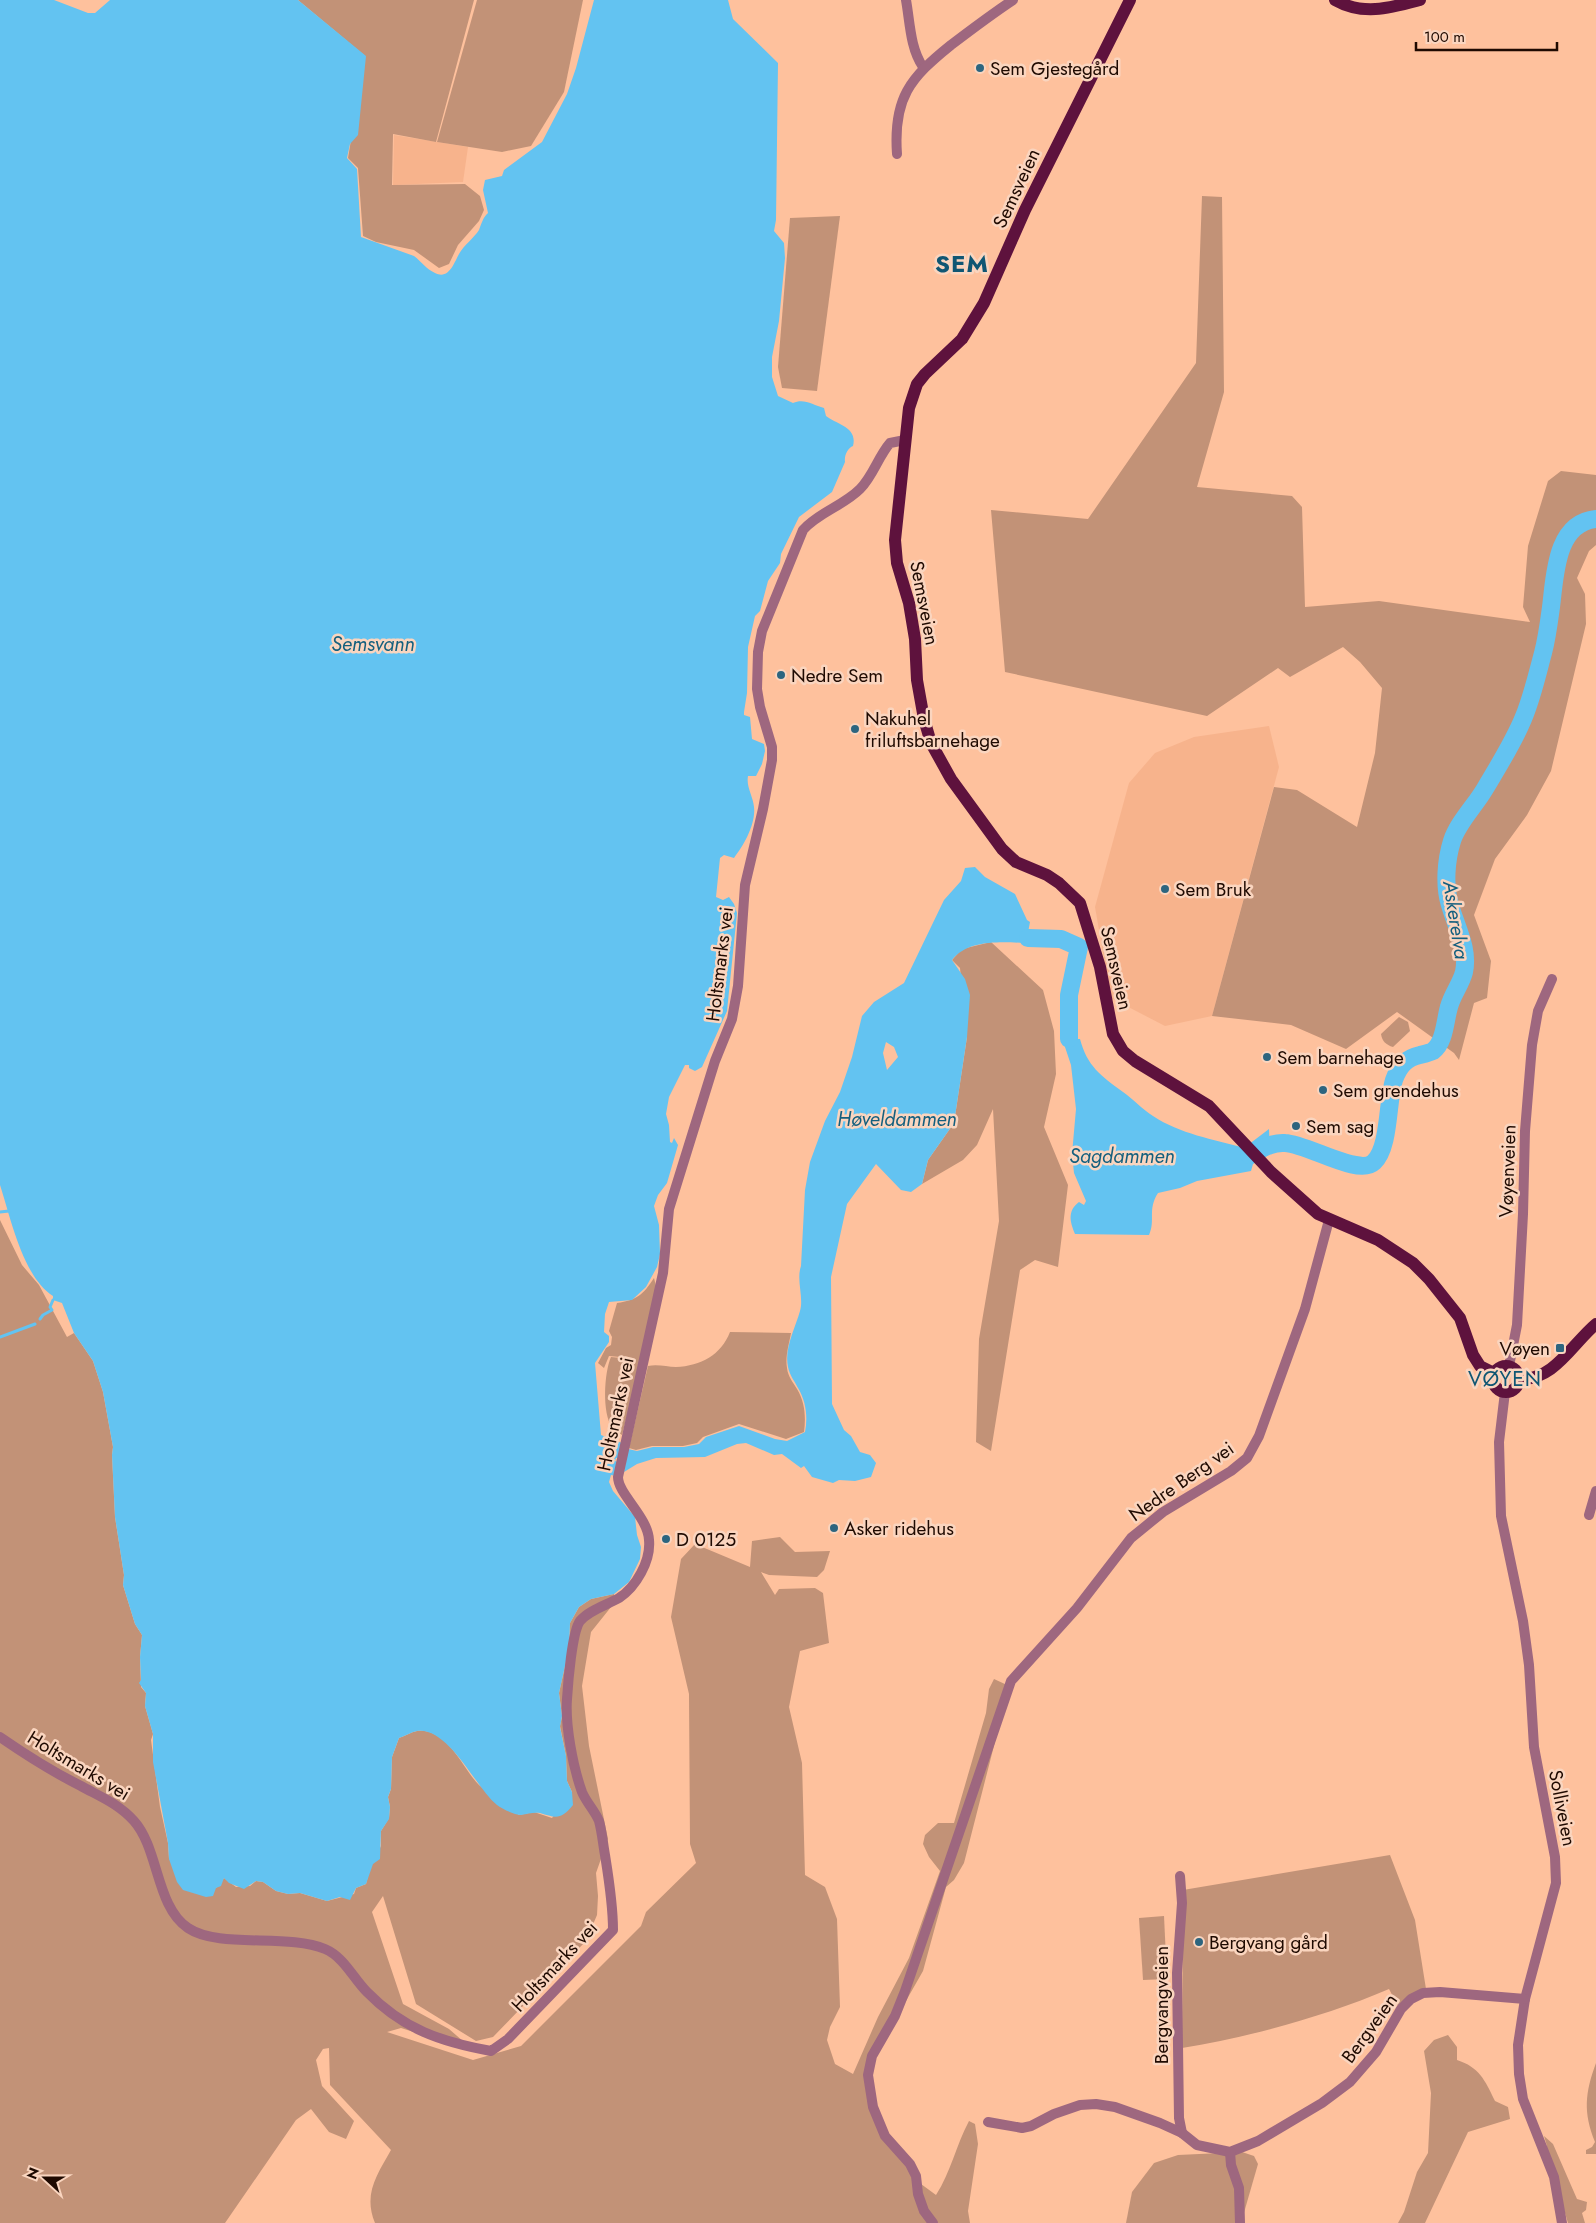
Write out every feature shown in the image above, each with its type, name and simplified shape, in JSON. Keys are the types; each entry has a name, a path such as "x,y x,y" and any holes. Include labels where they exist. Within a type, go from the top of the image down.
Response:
{"main road":[{"name":"Semsveien","path":"1130,0 1025,210 984,304 962,339 917,384 908,408 894,540 897,563 909,603 915,638 919,699 927,731 935,751 951,779 1002,849 1016,862 1047,875 1059,883 1080,903 1100,967 1108,1013 1117,1043 1134,1060 1209,1106 1307,1205 1329,1220"},
{"path":"1335,0 1356,9 1367,10 1386,9 1420,0"},
{"path":"1329,1220 1378,1240 1413,1263 1429,1279 1460,1318 1473,1355 1480,1366 1494,1373"},
{"path":"1519,1379 1529,1380 1541,1377 1554,1368 1596,1324"},
{"path":"1510,1366 1517,1371 1519,1379 1513,1390 1505,1392 1494,1386 1494,1373 1498,1368 1510,1366"}],"street":[{"path":"906,0 912,41 918,60 923,67"},
{"path":"897,154 896,134 901,103 906,91 923,67 980,22 1014,0"},
{"name":"Holtsmarks vei","path":"0,1737 48,1767 120,1806 136,1823 146,1840 169,1906 186,1928 215,1938 262,1940 326,1949 341,1960 366,1992 409,2026 437,2038 491,2051 508,2039 613,1930 613,1907 599,1822 582,1792 576,1770 566,1700 578,1623 584,1617 621,1597 639,1579 646,1561 649,1540 640,1514 621,1489 618,1477 663,1273 671,1202 715,1061 732,1019 738,986 745,885 763,809 772,760 771,724 760,707 757,670 762,631 769,624 803,530 812,520 851,498 862,487 890,443 905,440"},
{"name":"Vøyenveien","path":"1510,1366 1517,1325 1525,1131 1532,1045 1538,1011 1552,980"},
{"name":"Nedre Berg vei","path":"933,2223 924,2211 918,2194 916,2176 910,2164 885,2136 873,2107 868,2075 872,2056 895,2016 905,1991 1011,1681 1076,1608 1131,1538 1163,1512 1232,1471 1247,1458 1259,1436 1305,1309 1329,1220"},
{"name":"Solliveien","path":"1505,1392 1499,1442 1501,1516 1523,1621 1529,1665 1534,1747 1555,1856 1556,1883 1525,1999 1518,2045 1520,2082 1523,2099 1554,2176 1562,2223"},
{"path":"1589,1515 1596,1490"},
{"name":"Bergvangveien","path":"1180,1876 1182,1903 1177,1973 1179,2118 1182,2133"},
{"name":"Bergveien","path":"1230,2152 1258,2142 1322,2103 1350,2082 1376,2052 1401,2009 1417,1996 1423,1993 1440,1992 1525,1999"},
{"path":"988,2122 1022,2128 1080,2105 1096,2104 1124,2110 1182,2133 1197,2144 1230,2152 1231,2165 1239,2188 1240,2223"}],"shaded area":[{"path":"298,0 474,0 436,142 393,134 392,185 465,184 480,196 484,210 479,221 458,245 449,264 439,268 414,250 376,242 363,236 358,168 348,158 365,56"},
{"path":"477,0 583,0 564,92 531,146 502,152 437,142"},
{"path":"394,135 468,147 463,182 393,185"},
{"path":"1202,196 1222,197 1224,392 1197,487 1292,496 1302,507 1305,607 1379,601 1530,622 1523,607 1528,546 1548,481 1561,471 1596,475 1596,545 1589,551 1577,578 1585,594 1586,624 1551,771 1527,815 1495,859 1474,915 1491,961 1487,998 1474,1003 1459,1060 1454,1053 1397,1012 1346,1049 1291,1025 1212,1016 1274,787 1297,790 1357,827 1375,753 1382,688 1360,662 1343,647 1290,677 1278,668 1207,716 1005,672 991,510 1088,519 1196,363"},
{"path":"840,216 817,391 782,388 778,367 790,218"},
{"path":"1269,726 1279,767 1212,1016 1165,1026 1111,998 1095,907 1129,783 1155,753 1194,737"},
{"path":"991,942 1043,990 1054,1031 1056,1074 1044,1127 1068,1185 1058,1267 1035,1260 1020,1270 991,1451 976,1442 979,1339 999,1221 993,1109 977,1145 963,1160 922,1184 928,1160 954,1123 967,1037 960,968 952,960 962,949"},
{"path":"1399,1017 1408,1022 1410,1031 1393,1047 1382,1039 1381,1034"},
{"path":"0,1220 22,1265 39,1285 67,1337 74,1333 93,1361 103,1392 113,1447 115,1517 124,1575 123,1585 135,1624 142,1635 140,1657 141,1687 146,1693 145,1706 153,1734 151,1740 169,1859 216,1888 224,1878 236,1887 250,1886 256,1881 263,1882 276,1891 288,1894 300,1893 327,1901 354,1894 356,1888 366,1884 370,1868 381,1846 381,1831 389,1818 390,1807 388,1797 391,1789 392,1757 399,1738 412,1732 428,1732 446,1742 479,1785 519,1815 534,1812 552,1818 572,1792 567,1781 566,1756 560,1726 562,1716 559,1693 569,1648 570,1623 579,1607 591,1599 614,1594 615,1602 591,1632 582,1686 589,1746 608,1839 596,1873 597,1915 586,1941 493,2037 476,2041 416,2004 383,1896 372,1912 403,2004 449,2029 464,2042 445,2042 401,2028 387,2032 473,2060 521,2046 641,1926 646,1912 696,1863 690,1844 689,1694 671,1617 681,1559 695,1544 750,1567 752,1541 780,1537 795,1552 830,1551 824,1570 817,1577 769,1575 761,1572 775,1595 779,1589 815,1588 823,1593 829,1643 800,1651 789,1707 802,1763 805,1875 825,1887 837,1919 840,2007 830,2027 827,2040 835,2064 853,2074 878,2017 909,1958 940,1871 929,1857 923,1844 925,1835 938,1823 954,1823 986,1713 989,1689 994,1679 1007,1685 997,1734 964,1863 954,1880 946,1887 923,1971 874,2057 870,2074 880,2126 921,2184 936,2195 946,2177 969,2121 975,2124 978,2144 968,2211 970,2223 375,2223 370,2203 371,2194 377,2176 391,2150 330,2085 329,2048 323,2049 316,2060 322,2086 354,2121 346,2139 329,2132 311,2109 296,2120 225,2223 0,2223"},
{"path":"654,1278 656,1286 622,1435 612,1427 605,1403 607,1373 611,1357 621,1358 609,1356 604,1368 598,1363 606,1348 611,1345 612,1337 609,1331 617,1303 639,1296"},
{"path":"730,1332 791,1333 787,1368 803,1404 805,1415 804,1432 786,1439 739,1424 703,1437 697,1443 683,1446 652,1446 636,1450 629,1448 648,1366 676,1367 702,1362 716,1353"},
{"path":"1390,1855 1415,1920 1426,1989 1398,2006 1389,1989 1314,2017 1261,2032 1182,2048 1183,1890"},
{"path":"1164,1916 1167,1979 1143,1980 1139,1918"},
{"path":"1448,2035 1457,2047 1457,2060 1471,2066 1480,2075 1495,2101 1508,2107 1510,2119 1468,2132 1425,2223 1398,2223 1404,2212 1417,2172 1428,2153 1431,2093 1424,2051 1434,2040"},
{"path":"1596,2063 1596,2154 1586,2154 1586,2150 1592,2147 1595,2142 1587,2112 1587,2102"},
{"path":"1544,2136 1553,2144 1577,2199 1587,2202 1586,2210 1582,2213 1585,2223 1568,2223 1546,2150 1547,2146"},
{"path":"1242,2152 1254,2156 1258,2164 1241,2223 1126,2223 1132,2192 1154,2163 1178,2155"}],"water":[{"name":"Semsvann","path":"0,0 54,0 88,13 95,13 110,0 298,0 366,56 358,135 350,144 347,158 357,169 361,237 414,256 429,270 440,275 450,270 461,251 479,230 483,219 488,213 483,190 485,180 502,176 504,170 542,142 567,94 594,0 728,0 733,19 778,63 776,220 774,231 784,243 785,258 779,321 772,357 772,377 778,396 793,403 805,402 824,408 826,416 849,430 854,440 853,446 847,452 845,462 832,492 799,517 781,554 780,563 768,581 760,611 755,616 748,647 747,693 744,715 750,717 752,739 764,744 765,751 762,764 756,776 748,776 754,814 748,834 734,858 724,855 720,858 716,897 723,900 729,897 737,913 727,1011 702,1067 695,1071 689,1068 689,1065 685,1065 669,1097 666,1114 670,1142 672,1143 674,1138 678,1145 667,1183 658,1195 654,1206 659,1225 660,1254 657,1267 646,1287 632,1300 609,1302 605,1314 604,1332 609,1336 609,1342 595,1363 601,1435 622,1443 619,1458 616,1458 615,1461 618,1462 616,1476 611,1475 609,1482 613,1491 635,1517 637,1535 641,1547 640,1559 629,1582 614,1594 591,1599 579,1607 570,1623 569,1648 559,1693 562,1716 560,1727 566,1756 567,1781 572,1792 573,1805 565,1813 558,1816 540,1813 521,1815 509,1812 497,1805 451,1748 440,1738 429,1732 417,1731 410,1733 399,1738 392,1757 391,1789 388,1797 390,1807 389,1819 381,1831 380,1859 373,1864 366,1884 356,1888 350,1900 340,1897 327,1901 300,1893 288,1894 276,1891 263,1882 256,1881 244,1889 229,1883 224,1878 221,1886 216,1888 213,1896 206,1897 183,1890 177,1882 169,1859 168,1843 153,1762 153,1734 145,1706 146,1693 139,1683 141,1680 140,1657 142,1635 135,1624 123,1585 124,1575 115,1517 113,1447 103,1392 93,1361 74,1333 62,1303 53,1300 53,1296 43,1287 26,1261 19,1246 0,1185"},
{"name":"Høveldammen","path":"975,867 985,877 1015,894 1027,920 1030,922 1026,943 996,942 976,945 959,953 952,960 965,979 970,995 967,1037 954,1123 928,1160 922,1184 911,1192 901,1190 876,1164 847,1204 831,1277 832,1404 844,1430 851,1436 860,1452 870,1455 876,1463 871,1477 855,1481 839,1480 833,1483 812,1477 804,1466 801,1468 782,1454 774,1455 746,1443 737,1444 705,1457 656,1458 637,1464 624,1472 628,1449 637,1451 653,1447 684,1447 699,1444 706,1437 739,1426 775,1439 787,1441 805,1432 805,1404 790,1373 787,1353 801,1306 799,1277 805,1190 810,1162 825,1121 840,1092 852,1057 862,1016 874,1002 904,983 944,900 961,881 965,868","holes":["886,1042 894,1047 898,1057 887,1070 883,1053"]},
{"name":"Sagdammen","path":"1069,1039 1080,1039 1087,1056 1096,1070 1163,1122 1197,1135 1244,1148 1269,1129 1270,1154 1253,1164 1251,1171 1197,1181 1180,1188 1158,1193 1153,1205 1152,1224 1149,1235 1075,1234 1071,1213 1075,1205 1079,1202 1084,1205 1086,1201 1074,1173 1072,1154 1076,1109 1071,1065 1065,1047"}],"waterway":[{"name":"Askerelva","path":"1249,1155 1267,1146 1280,1143 1306,1148 1357,1166 1367,1166 1374,1162 1379,1155 1386,1135 1392,1089 1396,1075 1407,1061 1415,1056 1431,1052 1437,1047 1442,1037 1450,1003 1464,972 1465,954 1448,898 1446,881 1448,856 1452,841 1458,827 1482,794 1506,754 1526,711 1544,647 1549,624 1556,567 1565,541 1572,530 1582,523 1596,519"},
{"name":"Askerelva","path":"1028,938 1061,939 1079,947 1069,995 1069,1039"},
{"path":"0,1212 9,1211"},
{"path":"40,1319 52,1310 50,1307 53,1300"},
{"path":"0,1337 35,1324"}],"place":[{"name":"Sem Gjestegård","path":"980,68"},
{"name":"Nedre Sem","path":"781,675"},
{"name":"Nakuhel friluftsbarnehage","path":"855,729"},
{"name":"Sem Bruk","path":"1165,889"},
{"name":"Sem barnehage","path":"1267,1057"},
{"name":"Sem grendehus","path":"1323,1090"},
{"name":"Sem sag","path":"1296,1126"},
{"name":"Vøyen","path":"1560,1348"},
{"name":"Asker ridehus","path":"834,1528"},
{"name":"D 0125","path":"666,1539"},
{"name":"Bergvang gård","path":"1199,1942"}],"district":[{"name":"SEM","path":"962,264"},
{"name":"VØYEN","path":"1505,1379"}]}
